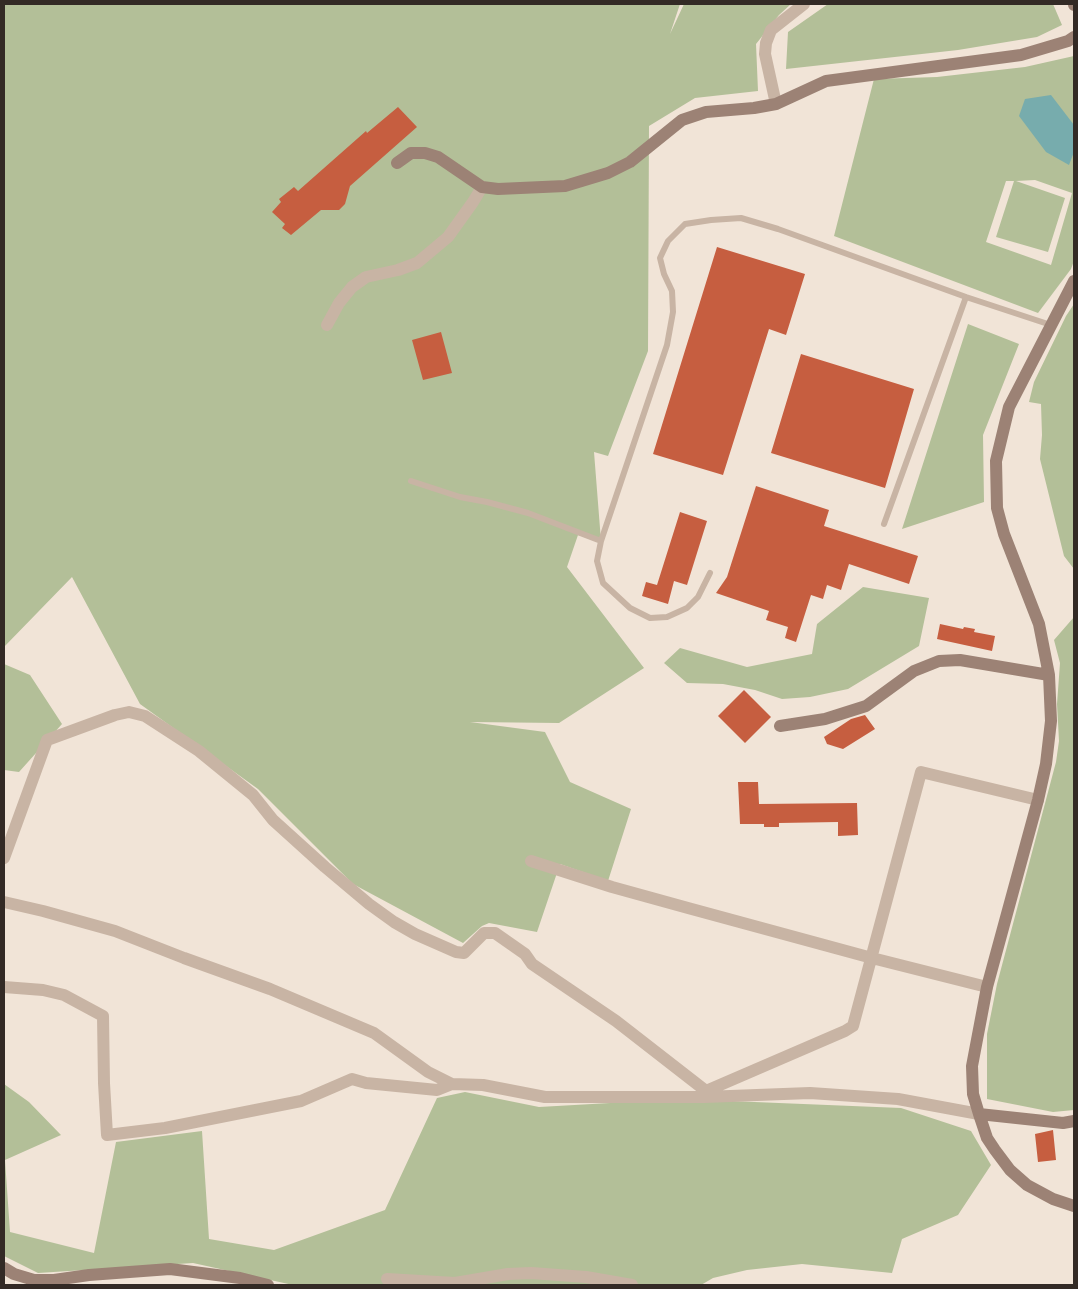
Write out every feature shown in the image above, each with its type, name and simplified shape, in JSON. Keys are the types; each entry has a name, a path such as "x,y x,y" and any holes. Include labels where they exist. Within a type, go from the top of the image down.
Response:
{"street":[{"path":"776,104 765,54 766,43 771,30 804,4"},
{"path":"397,163 411,153 425,153 438,157 482,187 498,189 565,186 608,173 630,162 682,120 706,112 776,104 826,80 1021,55 1068,41 1074,37"},
{"path":"327,325 352,287 366,278 417,263 448,237 482,187"},
{"path":"1074,280 1009,407 996,462 997,508 1004,534 1039,624 1049,675 1051,721 1046,764 1038,800 987,987 972,1066 973,1094 987,1138 1010,1170 1027,1184 1053,1199 1074,1206"},
{"path":"780,726 825,719 866,706 914,671 939,661 960,660 1049,675"},
{"path":"4,858 47,740 129,712 145,716 199,751 253,795 273,820 325,867 394,922 414,934 456,952 464,953 484,933 495,932 525,954 532,964 616,1022 705,1094"},
{"path":"705,1094 845,1032 853,1026 921,772 1038,800"},
{"path":"531,861 612,887 872,958 987,987"},
{"path":"4,902 44,910 116,931 270,989 374,1033 428,1072 452,1084"},
{"path":"4,988 43,990 64,995 103,1016 107,1135 165,1128 301,1101 352,1080 437,1090 452,1084 483,1085 545,1097 810,1093 898,1099 979,1114 1063,1123 1074,1121"},
{"path":"4,1268 14,1274 34,1280 54,1280 138,1270 170,1269 240,1278 268,1285"},
{"path":"387,1279 454,1283 531,1272 586,1277 632,1285"}],"lane":[{"path":"710,574 698,597 687,608 667,617 650,618 630,608 603,583 597,560 601,541 667,345 673,312 672,292 664,274 660,258 668,241 685,224 741,218 778,229 966,297 1051,325"},
{"path":"884,524 966,297"},
{"path":"411,481 460,497 487,502 528,514 601,541"}],"green space":[{"path":"4,4 680,4 670,34 684,4 791,4 779,15 756,44 758,91 695,98 649,126 648,351 608,456 594,452 601,541 578,535 567,567 644,668 559,723 470,722 545,732 570,782 631,809 608,881 560,864 537,932 489,923 482,926 463,943 353,884 258,789 140,704 72,577 4,647"},
{"path":"828,4 1053,4 1062,25 1037,37 958,50 786,69 788,32"},
{"path":"1074,56 1074,261 1071,269 1038,313 834,236 874,79 937,77 1025,67","holes":["1035,180 1072,193 1051,265 986,242 1006,181 1014,181 996,237 1048,252 1065,198 1016,181"]},
{"path":"1074,304 1074,569 1064,556 1040,459 1042,435 1041,404 1029,402 1034,382 1066,316"},
{"path":"968,324 1019,344 983,435 984,502 902,529"},
{"path":"863,587 929,598 919,646 848,689 810,697 782,699 755,690 723,684 687,683 664,663 680,648 747,667 812,654 817,624"},
{"path":"1074,617 1074,1110 1053,1112 987,1099 987,1034 997,984 1056,762 1059,741 1057,704 1060,663 1054,640"},
{"path":"4,664 30,675 62,724 19,772 4,770"},
{"path":"4,1084 29,1102 61,1135 5,1160 10,1232 94,1253 116,1142 202,1131 209,1239 274,1250 385,1210 437,1098 465,1092 539,1107 681,1099 901,1108 971,1131 991,1165 958,1215 902,1239 892,1273 802,1264 747,1270 713,1278 701,1285 293,1285 193,1263 38,1273 4,1256"}],"water":[{"path":"1051,95 1074,125 1074,152 1069,165 1046,152 1019,116 1025,99"}],"building":[{"path":"398,107 417,127 350,186 345,204 339,210 321,210 291,235 282,228 285,224 272,212 281,202 279,199 294,187 298,191 366,131 367,133"},
{"path":"717,247 805,274 786,335 769,329 723,475 653,454"},
{"path":"441,332 452,373 423,380 412,340"},
{"path":"801,354 914,389 885,488 771,453"},
{"path":"756,486 829,510 824,526 918,556 909,584 849,564 841,590 827,585 823,599 811,595 796,642 785,638 788,627 766,620 769,611 716,593 727,577"},
{"path":"680,512 707,521 687,585 674,581 668,604 642,596 646,582 657,585"},
{"path":"940,624 963,629 964,627 975,629 974,632 995,636 992,651 937,639"},
{"path":"744,690 771,717 745,743 718,716"},
{"path":"865,715 875,729 843,749 827,744 824,737 851,719"},
{"path":"738,782 758,782 759,804 857,803 858,835 838,836 838,822 779,823 779,827 764,827 764,824 740,824"},
{"path":"1053,1130 1056,1160 1038,1162 1035,1134"}]}
